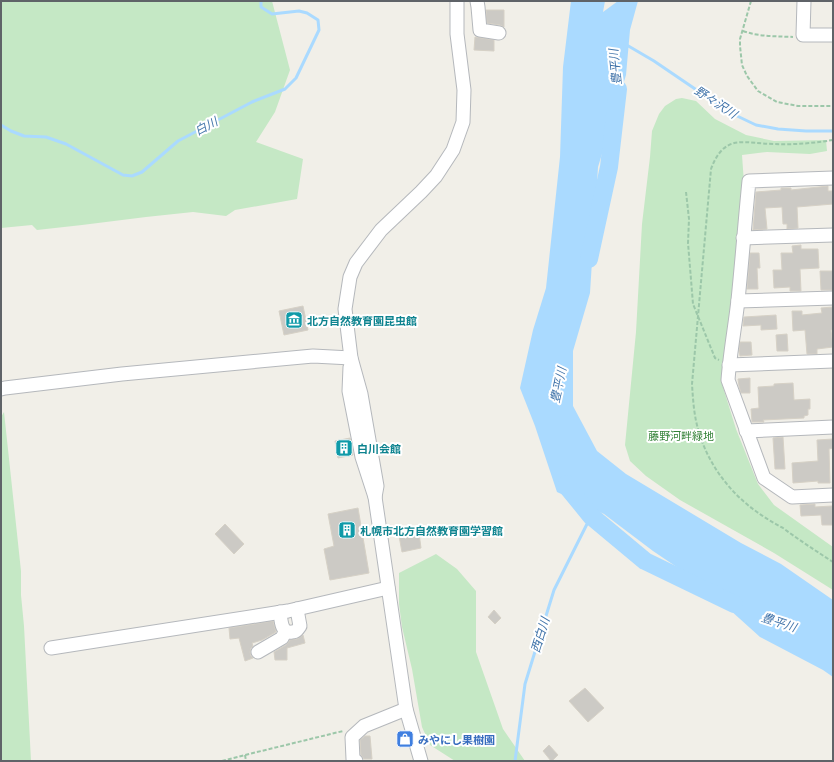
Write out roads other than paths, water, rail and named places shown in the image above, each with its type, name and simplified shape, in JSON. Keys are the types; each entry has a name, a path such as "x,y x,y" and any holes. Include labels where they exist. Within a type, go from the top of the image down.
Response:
{"street":[{"path":"421,761 406,709 375,498 362,457 348,390 351,358 345,309 350,277 356,263 381,230 436,176 453,150 463,122 464,90 457,34 456,1"},
{"path":"477,1 480,30 499,33"},
{"path":"804,1 803,35 833,35"},
{"path":"833,178 749,181 738,302 728,380 764,478 792,497 833,495"},
{"path":"743,238 833,235"},
{"path":"738,302 833,298"},
{"path":"1,389 122,374 313,356 351,358"},
{"path":"729,365 833,361"},
{"path":"746,431 833,427"},
{"path":"51,648 280,612 388,588"},
{"path":"285,632 296,631 300,626 296,609"},
{"path":"258,652 282,638 285,632 280,612"},
{"path":"356,761 353,759 352,737 364,726 406,709"}],"water":[{"path":"571,1 605,1 603,12 618,1 638,1 630,30 626,75 598,167 590,293 573,351 573,406 597,451 626,474 741,543 781,564 833,600 833,677 823,670 760,637 699,582 653,551 604,514 557,492 535,426 520,388 533,330 546,288 560,157 563,67"}],"waterway":[{"name":"白川","path":"1,125 24,136 46,137 66,144 123,175 132,176 142,172 178,141 252,102 285,89 296,78 319,30 318,20 307,13 299,11 272,14 261,7 261,1"},
{"name":"野々沢川","path":"625,44 654,61 735,115 756,125 778,129 833,131"},
{"name":"豊平川","path":"589,259 609,167 618,89"},
{"name":"豊平川","path":"567,484 569,489 591,516 645,561 734,604"},
{"name":"西白川","path":"515,761 525,684 554,590 591,516"}],"place":[{"name":"北方自然教育園昆虫館","path":"294,320"},
{"name":"白川会館","path":"344,448"},
{"name":"札幌市北方自然教育園学習館","path":"347,530"},
{"name":"みやにし果樹園","path":"405,739"}],"park label":[{"name":"藤野河畔緑地","path":"681,435"}]}
